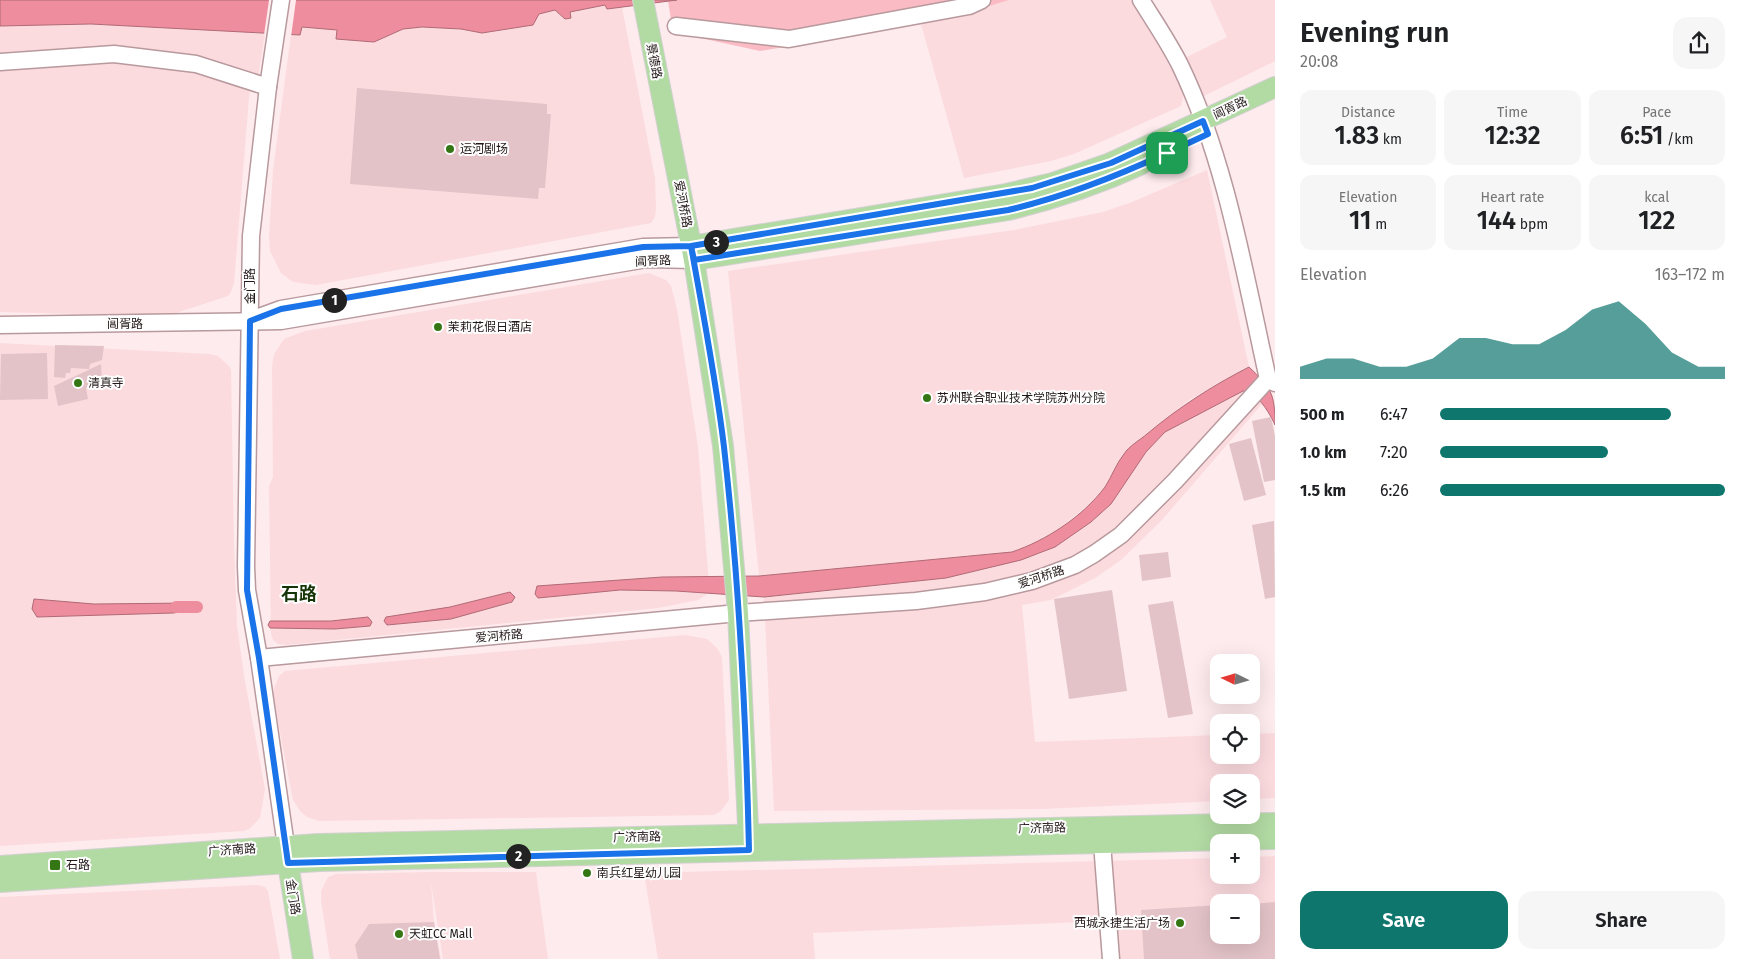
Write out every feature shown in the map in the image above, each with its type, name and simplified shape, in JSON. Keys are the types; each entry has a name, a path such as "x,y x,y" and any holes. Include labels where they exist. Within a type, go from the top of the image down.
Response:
{"main road":[{"name":"景德路","path":"642,0 666,122"},
{"name":"阊胥路","path":"1205,127 1275,87"},
{"name":"阊胥路","path":"692,253 1006,194 1039,186 1111,163 1205,127 1275,103"},
{"name":"爱河桥路","path":"666,122 692,253 724,446 738,610 749,842"},
{"name":"广济南路","path":"0,866 1275,823"},
{"name":"广济南路","path":"749,842 1102,843 1275,839"},
{"name":"广济南路","path":"0,882 287,855"},
{"name":"金门路","path":"287,855 303,959"}],"street":[{"name":"金门路","path":"281,0 270,70 251,236 247,585 287,855"},
{"path":"676,26 789,39 969,6 982,0"},
{"path":"1141,0 1180,64 1205,127 1229,209 1270,381"},
{"path":"0,62 114,54 196,64 268,87"},
{"name":"阊胥路","path":"0,325 184,324 250,321 281,309 643,247 692,253"},
{"name":"爱河桥路","path":"259,658 738,610 953,597 1013,586 1056,574 1094,554 1121,535 1168,488 1248,401 1270,381"},
{"path":"1102,843 1112,959"}],"shaded area":[{"path":"0,0 677,0 607,9 605,5 570,12 571,18 565,19 555,10 539,14 533,25 482,33 461,29 422,27 403,29 374,42 336,39 337,30 302,27 300,35 91,24 0,26"},
{"path":"1009,0 1139,0 1185,90 1181,106 1074,154 1051,161 964,178 921,24"},
{"path":"1009,0 921,24 760,51 673,32 668,1"},
{"path":"1210,0 1275,0 1275,61 1202,97 1183,59 1227,37"},
{"path":"606,5 607,9 622,7 655,178 656,208 655,217 651,223 316,285 293,282 281,273 270,251 269,237 273,170 291,34 300,35 301,27 337,30 337,39 374,42 403,29 422,27 461,29 482,33 533,25 536,17 544,11 555,10 565,19 571,18 570,12"},
{"path":"91,24 265,33 258,78 202,60 0,56 0,26"},
{"path":"127,60 198,68 250,86 234,283 231,292 228,296 167,316 0,312 0,65"},
{"name":"苏州联合职业技术学院苏州分院","path":"1207,170 1249,367 1189,400 1124,453 1104,488 1090,503 1058,530 1032,545 1012,552 978,556 759,576 728,271 1014,230 1103,212 1132,202"},
{"path":"649,273 666,280 671,286 677,309 698,447 709,583 706,595 698,600 658,608 286,645 278,644 273,640 271,634 269,486 273,477 272,366 274,354 284,339 305,331"},
{"path":"0,343 210,354 218,356 229,366 231,370 237,626 265,789 260,818 249,829 244,831 0,846"},
{"path":"1249,367 1267,386 1273,398 1275,425 1258,399 1243,391 1165,432 1146,452 1111,504 1091,522 1055,547 1021,560 946,578 764,597 676,591 620,590 538,598 535,594 537,586 662,577 759,576 1012,552 1051,534 1075,518 1105,487 1126,451 1171,415"},
{"path":"1243,391 1251,393 1262,404 1163,519 1121,560 1095,578 1051,600 1022,605 1035,742 1210,735 1210,764 1260,764 1260,734 1275,733 1275,798 1260,799 1260,774 1210,774 1210,801 1042,809 774,811 764,597 946,578 1040,554 1055,547 1091,522 1111,504 1146,452 1165,432"},
{"path":"510,592 515,597 512,602 451,619 387,625 384,621 386,617 450,607"},
{"path":"34,599 94,604 190,603 194,606 190,611 173,613 37,617 32,609"},
{"path":"368,617 372,622 370,626 335,629 270,628 268,625 270,621 331,621"},
{"path":"685,635 707,639 717,648 722,657 729,800 721,811 714,815 319,821 307,817 300,811 293,800 273,697 274,688 279,676 285,671"},
{"path":"1275,856 1275,959 1112,959 1106,921 813,933 815,959 658,959 644,873 1210,858 1210,884 1260,884 1260,857"},
{"path":"536,872 548,959 443,959 431,883 434,922 441,959 330,959 321,901 321,891 328,877 336,874"},
{"path":"258,885 265,887 268,891 280,959 0,959 0,897"}],"pier":[{"path":"269,0 296,0 291,37 264,35"}],"building":[{"name":"运河剧场","path":"357,88 547,104 547,114 551,114 545,188 539,188 538,199 350,184"},
{"path":"55,345 104,346 102,360 90,364 89,369 71,368 70,373 66,373 65,378 54,377"},
{"path":"47,353 48,399 0,400 1,354"},
{"name":"清真寺","path":"101,364 102,381 86,388 88,399 58,406 54,386"},
{"path":"1271,417 1275,436 1275,480 1264,482 1252,421"},
{"path":"1251,438 1266,495 1244,501 1229,444"},
{"path":"1274,521 1275,597 1265,599 1252,525"},
{"path":"1168,552 1171,577 1142,581 1139,555"},
{"path":"1112,590 1127,691 1069,699 1054,599"},
{"path":"1173,601 1193,714 1168,718 1148,605"},
{"name":"西城永捷生活广场","path":"1275,902 1275,959 1144,959 1141,910 1210,906 1210,944 1260,944 1260,903"},
{"name":"天虹CC Mall","path":"434,922 440,959 358,959 355,945 369,924"}],"waterway":[{"path":"176,607 197,607"}],"place":[{"name":"运河剧场","path":"450,149"},
{"name":"茉莉花假日酒店","path":"438,327"},
{"name":"清真寺","path":"78,383"},
{"name":"苏州联合职业技术学院苏州分院","path":"927,398"},
{"name":"石路","path":"55,865"},
{"name":"南兵红星幼儿园","path":"587,873"},
{"name":"西城永捷生活广场","path":"1180,923"},
{"name":"天虹CC Mall","path":"399,934"}],"district":[{"name":"石路","path":"299,594"}],"route":[{"path":"1167,153 1113,178 1058,197 1008,210 694,260 691,246 643,247 281,309 250,321 247,590 259,658 288,863 749,850 738,614 724,446 691,246 1006,194 1053,183 1121,159 1203,121 1208,134 1167,153"}]}
